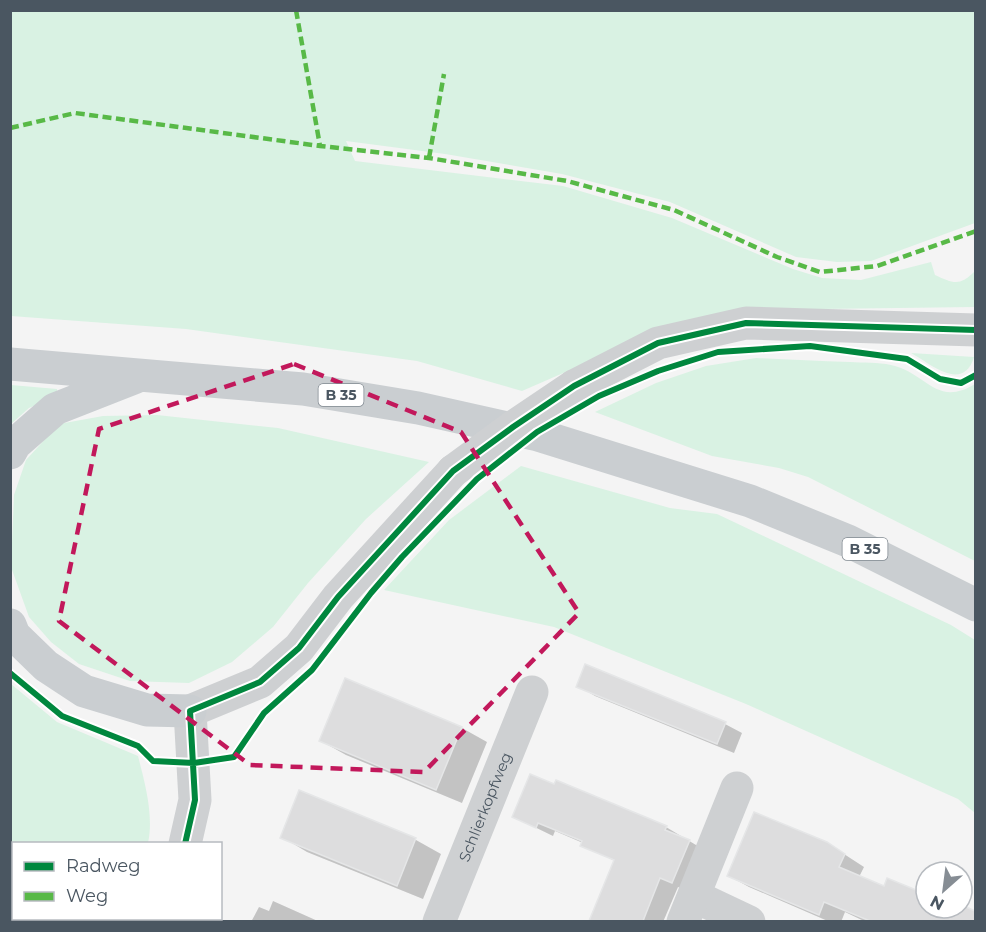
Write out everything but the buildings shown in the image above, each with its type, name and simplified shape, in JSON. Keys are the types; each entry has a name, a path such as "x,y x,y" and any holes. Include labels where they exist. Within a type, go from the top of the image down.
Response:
{"main road":[{"name":"B 35","path":"10,364 303,388 418,408 538,435 750,501 848,541 975,605"},
{"path":"10,453 15,444 55,409 142,374"},
{"path":"10,625 14,635 46,666 84,691 147,710 190,711"}],"street":[{"path":"186,842 195,800 190,711 260,682 299,648 339,597 453,471 574,386 658,343 746,324 975,330"},
{"name":"Schlierkopfweg","path":"439,921 532,692"},
{"path":"737,788 688,909 749,921"}],"highlighted area":[{"path":"294,364 461,432 579,613 424,772 250,765 59,621 99,429"}],"green space":[{"path":"10,11 975,11 975,223 871,261 837,262 796,257 670,202 562,174 445,154 346,141 355,161 563,186 672,218 793,269 822,278 861,280 931,262 935,275 952,282 961,281 975,271 975,307 734,310 678,323 522,391 417,361 186,329 11,316"},
{"path":"911,353 974,357 969,368 962,373 955,374 937,369"},
{"path":"756,358 886,364 903,369 932,386 950,392 975,384 975,561 808,477 779,468 712,456 595,412 656,383 706,366"},
{"path":"11,385 57,389 57,396 29,408 11,424"},
{"path":"157,415 278,428 429,462 366,519 308,583 273,627 232,662 189,683 130,681 79,664 51,642 29,617 11,567 14,495 26,460 59,424 103,416"},
{"path":"521,466 670,508 717,514 951,625 975,640 975,813 958,799 746,704 554,627 384,590 449,520"},
{"path":"11,684 57,722 138,756 148,800 150,833 148,842 12,842 12,920 132,920 11,921"}],"marked path":[{"path":"296,10 320,146"},
{"path":"429,158 444,74"},
{"path":"10,128 75,113 320,146 429,158 567,181 674,210 777,257 820,272 877,266 976,231"}],"cycle path":[{"path":"185,842 195,800 190,711 260,682 299,648 338,597 453,471 574,386 658,343 746,323 976,330"},
{"path":"10,673 62,716 138,746 153,761 194,763 234,757 264,713 312,670 371,593 402,557 477,479 537,432 599,396 658,371 718,352 810,346 907,359 940,379 961,383 976,375"}]}
